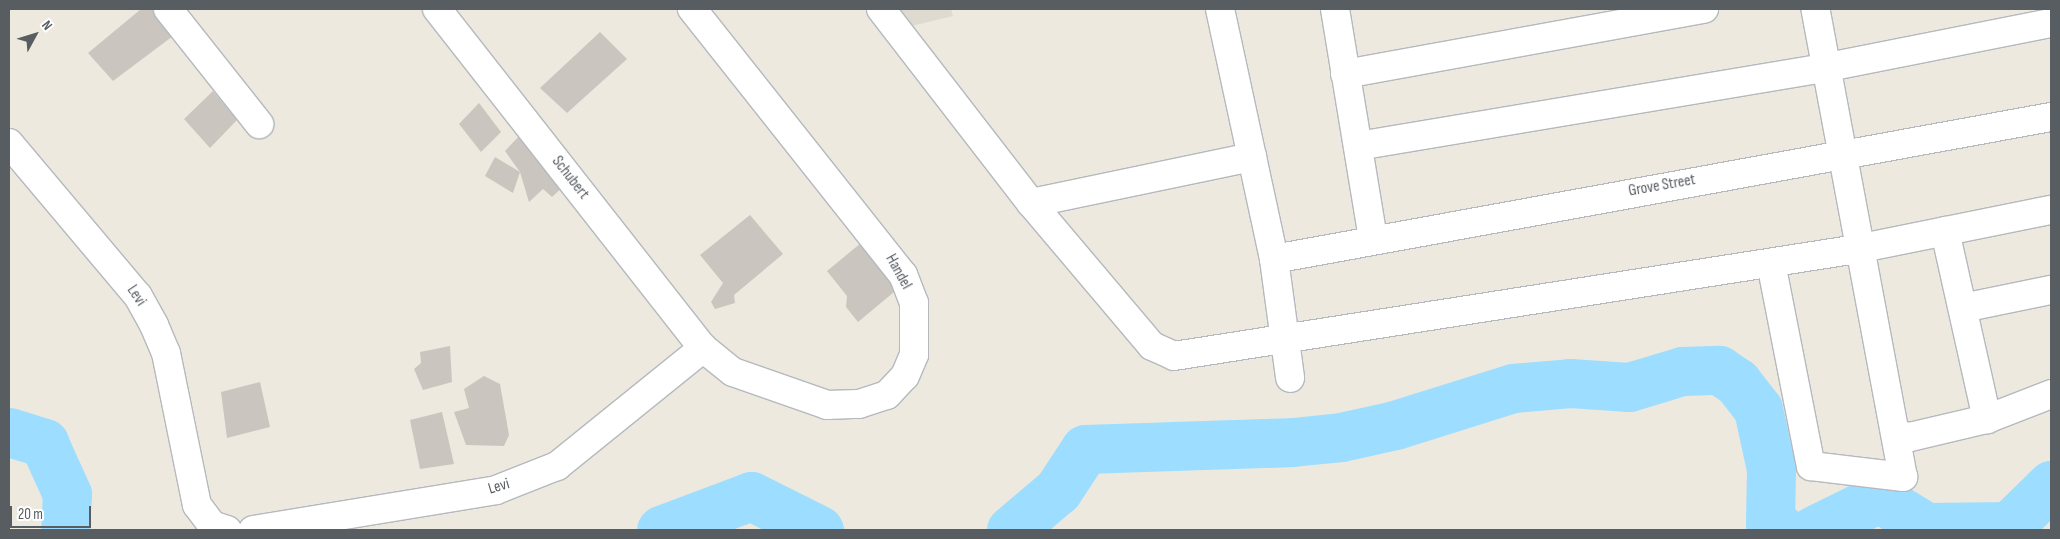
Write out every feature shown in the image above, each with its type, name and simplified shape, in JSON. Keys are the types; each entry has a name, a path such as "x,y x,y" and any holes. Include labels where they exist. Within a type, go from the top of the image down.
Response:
{"street":[{"path":"168,9 259,124"},
{"name":"Schubert","path":"436,9 704,348"},
{"name":"Handel","path":"692,9 893,260 914,303 916,330 914,355 905,376 887,395 859,404 827,405 733,372 704,348"},
{"path":"881,9 1030,204 1162,353 1174,356 1858,249 2051,210"},
{"path":"1220,9 1274,259 1283,340 1290,378"},
{"path":"1335,9 1373,238"},
{"path":"1345,74 1704,9"},
{"path":"1771,263 1811,466 1903,477 1839,154 1823,68 1815,9"},
{"path":"1358,146 1823,68 2051,23"},
{"name":"Grove Street","path":"1274,259 1373,238 2051,117"},
{"name":"Levi","path":"9,143 138,296 154,325 166,353 198,504 212,525 227,530"},
{"path":"1030,204 1252,158"},
{"path":"1945,231 1987,419"},
{"path":"1963,308 2051,290"},
{"name":"Levi","path":"253,530 496,490 548,470 704,348"},
{"path":"1896,435 1910,437 1987,419 2051,394"}],"shaded area":[{"path":"890,9 951,9 953,16 903,28"}],"building":[{"path":"141,9 157,9 177,33 113,81 88,53"},
{"path":"600,32 627,59 567,113 540,88"},
{"path":"213,91 237,120 210,148 184,119"},
{"path":"479,103 501,132 481,152 459,124"},
{"path":"521,134 569,181 552,197 543,189 529,202 520,172 505,151"},
{"path":"495,157 520,172 513,193 485,176"},
{"path":"750,215 783,254 734,295 735,303 715,309 711,302 723,283 700,255"},
{"path":"878,229 900,287 858,322 846,307 847,296 827,271"},
{"path":"450,346 452,382 423,390 414,369 421,363 420,352"},
{"path":"484,376 500,384 509,435 504,446 466,445 454,412 469,408 464,389"},
{"path":"260,382 270,427 227,438 221,392"},
{"path":"442,412 454,464 420,469 410,420"}],"waterway":[{"path":"1011,530 1058,490 1085,449 1292,442 1341,437 1395,425 1513,388 1570,383 1629,387 1682,371 1719,370 1737,382 1758,409 1771,469 1770,523 1782,530"},
{"path":"9,432 44,443 67,494 65,530"},
{"path":"1814,530 1879,498 1926,527 2009,526 2051,485"},
{"path":"661,530 751,496 819,530"}]}
